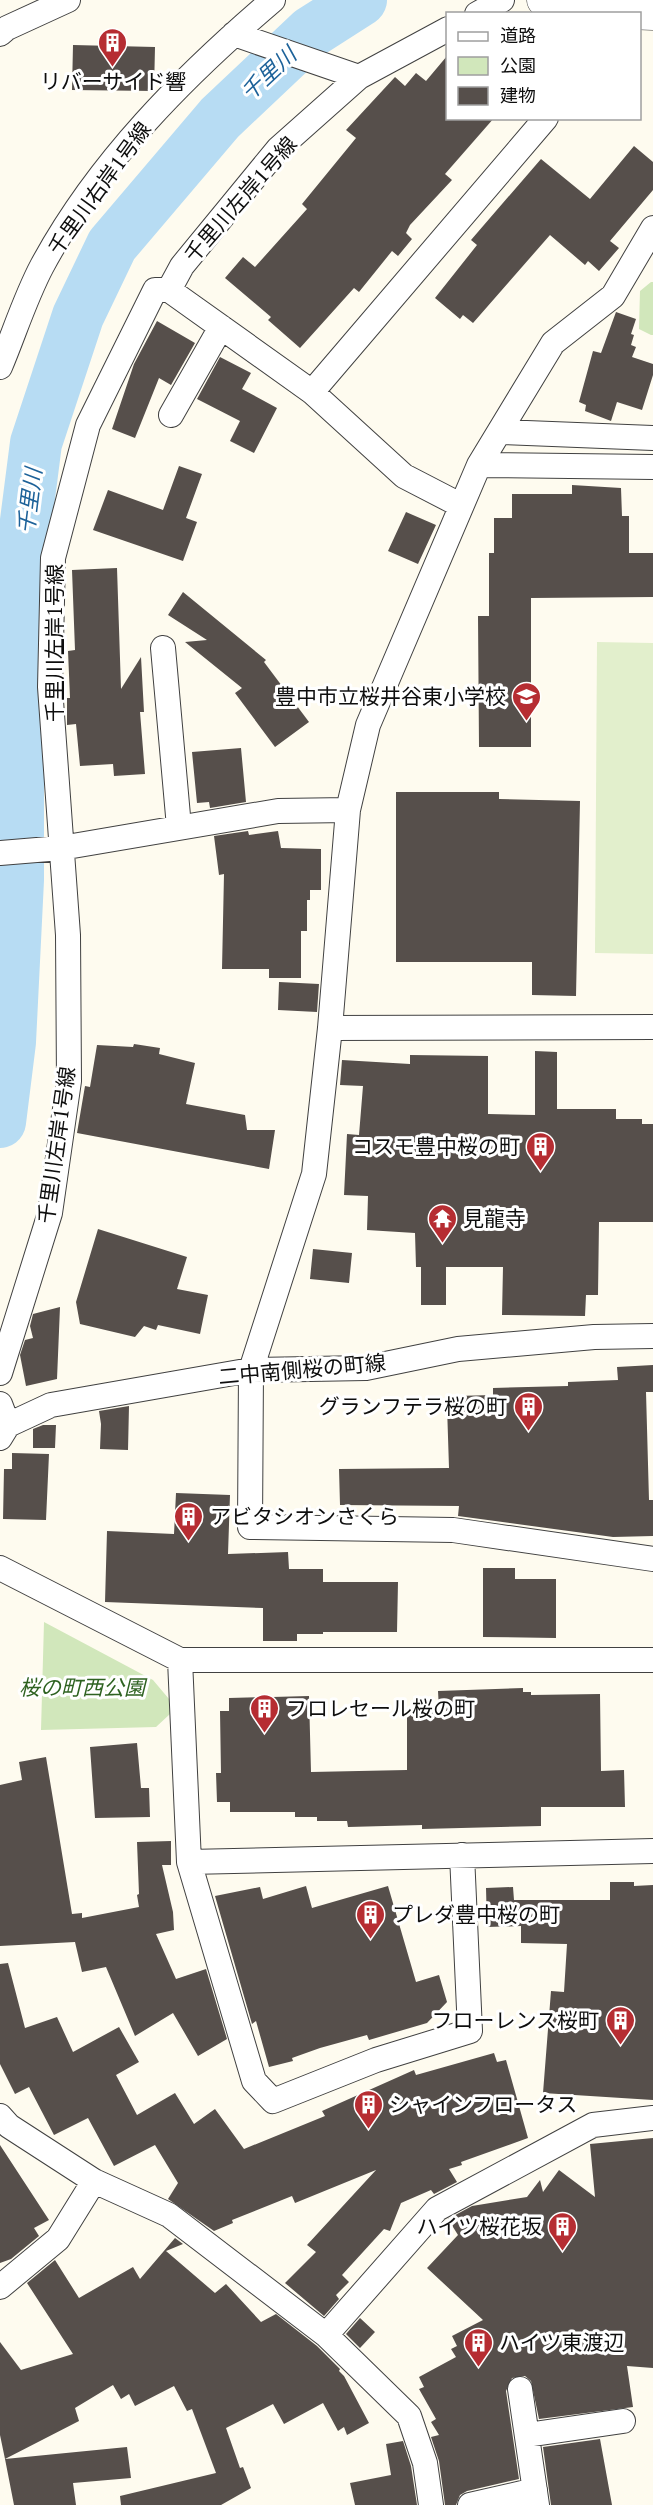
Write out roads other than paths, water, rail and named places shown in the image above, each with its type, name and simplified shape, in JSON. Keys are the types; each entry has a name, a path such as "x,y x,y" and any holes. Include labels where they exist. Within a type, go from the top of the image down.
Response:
{"street":[{"path":"0,34 7,28 68,0"},
{"name":"千里川右岸1号線","path":"0,367 42,267 92,190 160,104 273,0"},
{"path":"481,12 502,0"},
{"path":"543,0 576,12"},
{"name":"千里川左岸1号線","path":"0,1373 50,1213 69,1081 68,935 50,687 53,558 88,425 155,290 169,290 182,266 278,149 359,77 446,30"},
{"path":"234,34 359,77"},
{"path":"312,392 544,120"},
{"path":"653,228 645,257 614,296 553,343 479,465 460,505 399,658 368,725 348,810 330,1028 314,1174 251,1370 250,1527 453,1530 653,1559"},
{"path":"169,290 312,392 404,476 460,505"},
{"path":"171,415 221,327"},
{"path":"501,432 653,438"},
{"path":"479,465 653,467"},
{"path":"163,648 179,827"},
{"path":"0,853 61,848 278,811 348,810"},
{"path":"330,1028 653,1027"},
{"name":"二中南側桜の町線","path":"2,1422 51,1405 251,1370 366,1368 458,1348 594,1337 653,1336"},
{"path":"0,1568 180,1660 653,1660"},
{"path":"180,1660 189,1862 254,2081 273,2101 376,2060 470,2031 462,1855"},
{"path":"189,1862 653,1851"},
{"path":"0,2116 9,2126 94,2181 170,2216 326,2335 409,2416 425,2463 431,2505"},
{"path":"326,2335 436,2209 593,2125 653,2118"},
{"path":"0,2287 58,2238 94,2181"},
{"path":"470,2505 536,2498 520,2389"},
{"path":"527,2435 623,2421"}],"waterway":[{"name":"千里川","path":"0,1122 10,1042 18,880 18,583 36,443 78,316 112,245 220,118 311,32 361,0"}],"place":[{"name":"リバーサイド響","path":"113,68"},
{"name":"豊中市立桜井谷東小学校","path":"527,722"},
{"name":"コスモ豊中桜の町","path":"541,1172"},
{"name":"見龍寺","path":"442,1244"},
{"name":"グランフテラ桜の町","path":"528,1432"},
{"name":"アビタシオンさくら","path":"189,1542"},
{"name":"フロレセール桜の町","path":"265,1734"},
{"name":"プレダ豊中桜の町","path":"371,1940"},
{"name":"フローレンス桜町","path":"620,2046"},
{"name":"シャインフロータス","path":"368,2130"},
{"name":"ハイツ桜花坂","path":"563,2252"},
{"name":"ハイツ東渡辺","path":"478,2368"}],"park label":[{"name":"桜の町西公園","path":"82,1687"}]}
